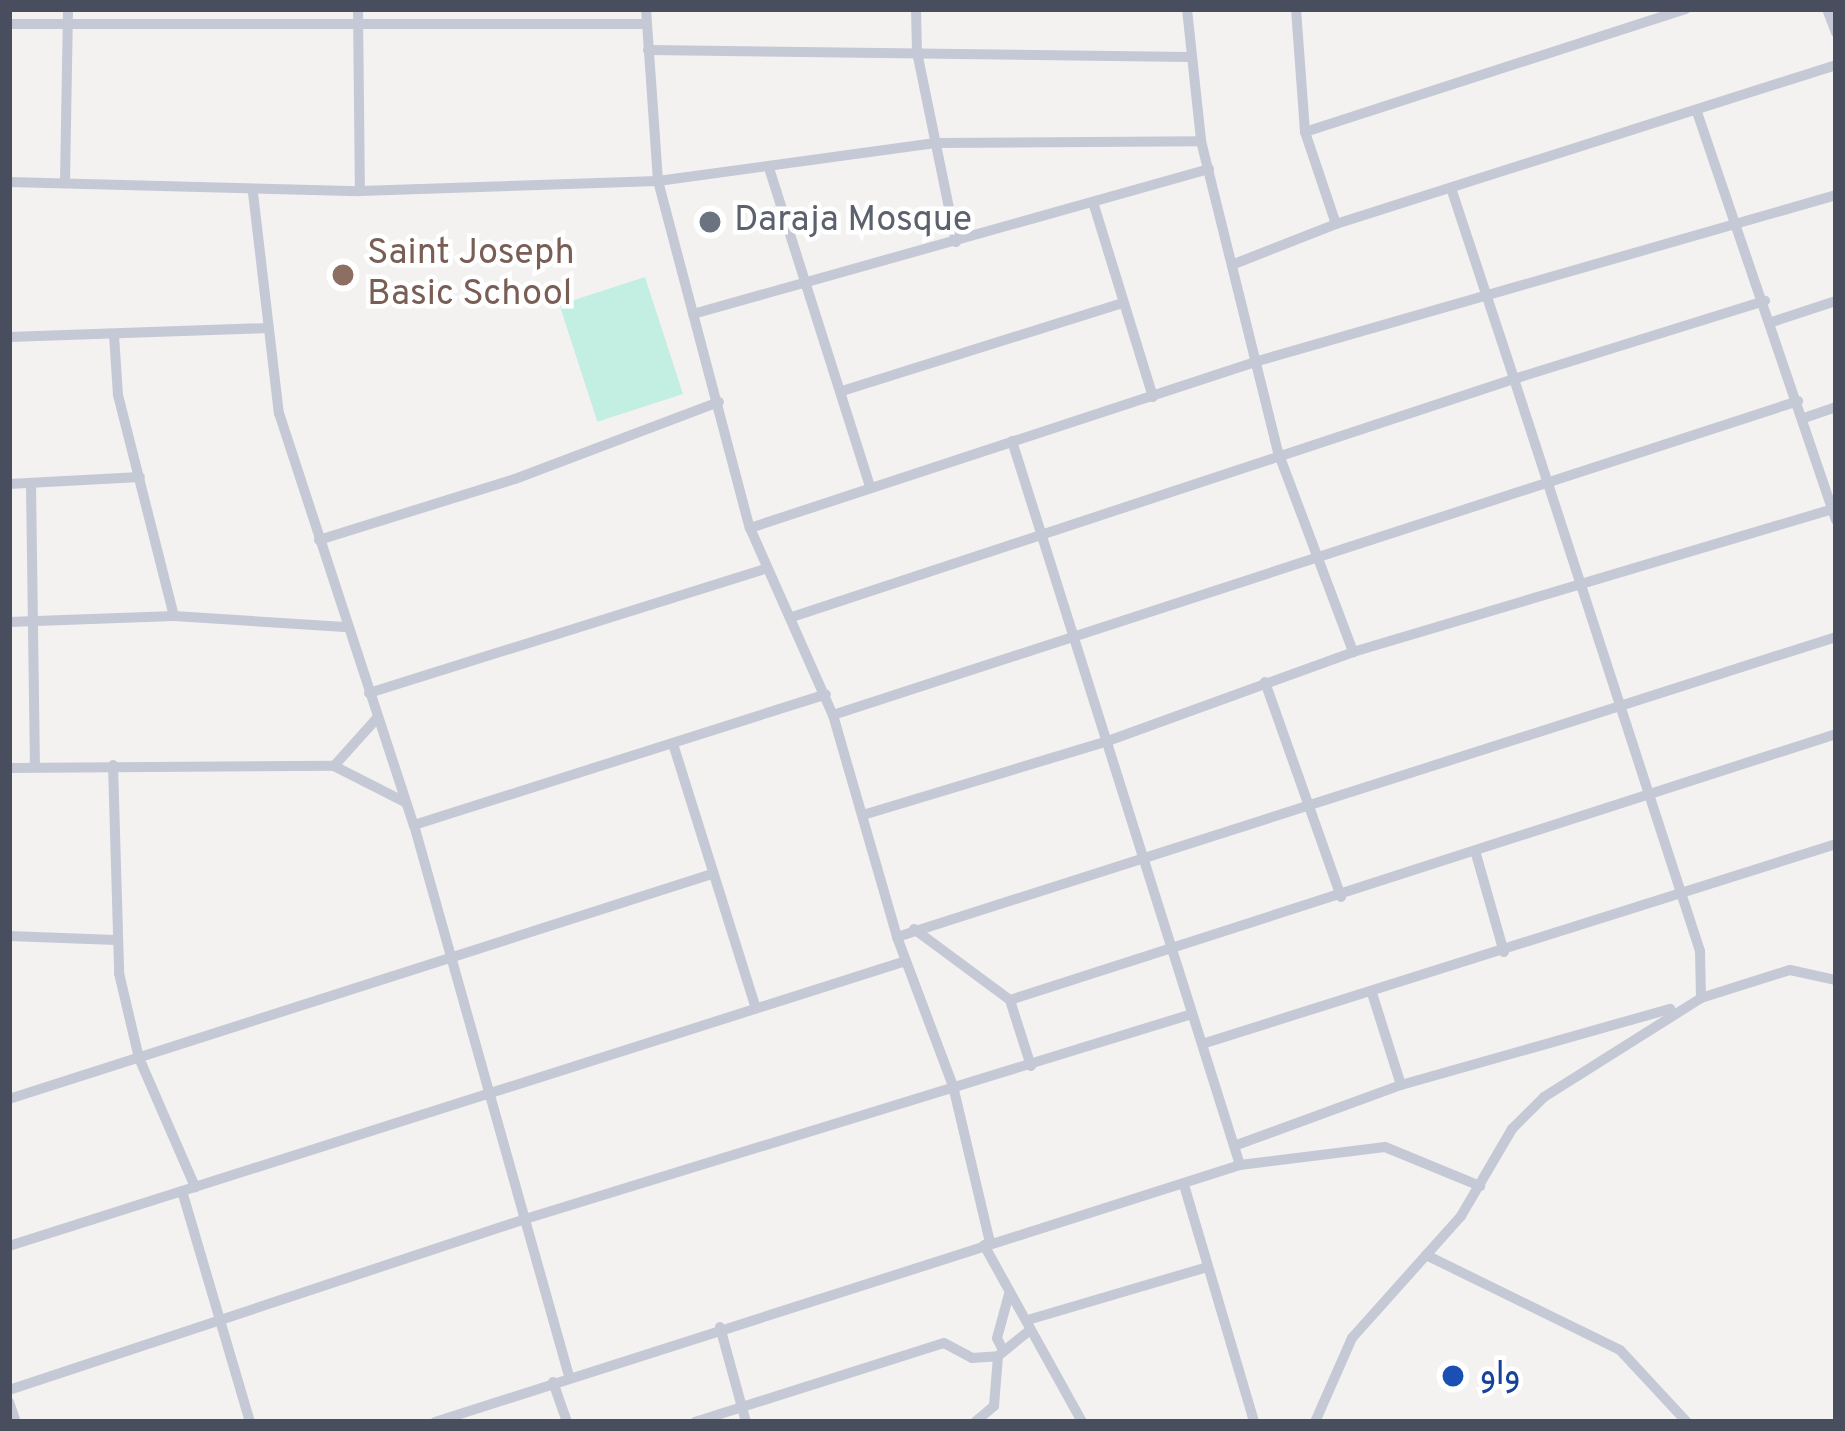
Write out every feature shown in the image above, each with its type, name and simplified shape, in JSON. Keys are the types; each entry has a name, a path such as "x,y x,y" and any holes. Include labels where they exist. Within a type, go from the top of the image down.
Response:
{"street":[{"path":"358,9 361,191"},
{"path":"646,9 658,181 750,528 833,715 897,937 953,1086 987,1244 1009,1294 1082,1422"},
{"path":"916,9 917,52 956,242"},
{"path":"1186,9 1201,141 1278,452 1353,652"},
{"path":"1296,9 1305,132 1336,224"},
{"path":"1827,9 1836,32"},
{"path":"1305,132 1681,10"},
{"path":"65,182 68,16"},
{"path":"9,24 68,16 358,25 646,23"},
{"path":"648,50 1189,57"},
{"path":"1234,264 1336,224 1836,65"},
{"path":"863,815 1105,742 1353,652 1834,514 1697,112"},
{"path":"9,182 253,193 658,181 935,143 1201,141"},
{"path":"769,168 870,486"},
{"path":"693,314 1209,169"},
{"path":"1450,188 1700,951 1701,998"},
{"path":"253,193 263,328 279,413 345,627 414,824 569,1376"},
{"path":"750,528 1258,361 1836,196"},
{"path":"1094,202 1153,397"},
{"path":"792,616 1044,536 1278,452 1765,301"},
{"path":"1772,322 1836,302"},
{"path":"842,391 1122,303"},
{"path":"9,337 263,328"},
{"path":"114,335 118,395 174,616"},
{"path":"833,715 1798,401"},
{"path":"319,540 515,479 719,402"},
{"path":"1804,418 1836,407"},
{"path":"1012,441 1240,1165"},
{"path":"9,484 140,477"},
{"path":"31,484 35,767"},
{"path":"369,693 765,569"},
{"path":"9,622 174,616 345,627"},
{"path":"897,937 1142,854 1836,638"},
{"path":"1265,682 1340,897"},
{"path":"414,824 674,747 826,694"},
{"path":"334,766 377,718"},
{"path":"1010,1000 1647,800 1836,734"},
{"path":"674,747 756,1008"},
{"path":"113,765 116,940 139,1058 189,1189 250,1422"},
{"path":"9,768 334,766 406,803"},
{"path":"1202,1044 1679,898 1836,844"},
{"path":"1476,854 1504,952"},
{"path":"9,1099 712,874"},
{"path":"914,929 1010,1000 1031,1066"},
{"path":"9,936 116,940"},
{"path":"9,1246 906,961"},
{"path":"1316,1422 1352,1339 1426,1256 1480,1186 1512,1129 1544,1097 1701,998 1790,970 1836,980"},
{"path":"1372,993 1401,1085"},
{"path":"1234,1146 1401,1085 1685,1006"},
{"path":"9,1390 523,1220 1192,1014"},
{"path":"434,1422 720,1327 1240,1165 1385,1148 1480,1186"},
{"path":"1184,1185 1254,1422"},
{"path":"1426,1256 1620,1350 1687,1422"},
{"path":"694,1422 944,1343 972,1358 1001,1353 1030,1325 1208,1267"},
{"path":"975,1422 994,1406 1001,1353 997,1338 1009,1294"},
{"path":"720,1327 737,1406 746,1422"},
{"path":"553,1382 567,1422"},
{"path":"9,1402 16,1422"}],"green space":[{"path":"645,277 683,394 597,422 559,305"}],"place":[{"name":"Daraja Mosque","path":"710,222"},
{"name":"Saint Joseph Basic School","path":"343,275"},
{"name":"واو","path":"1453,1376"}]}
